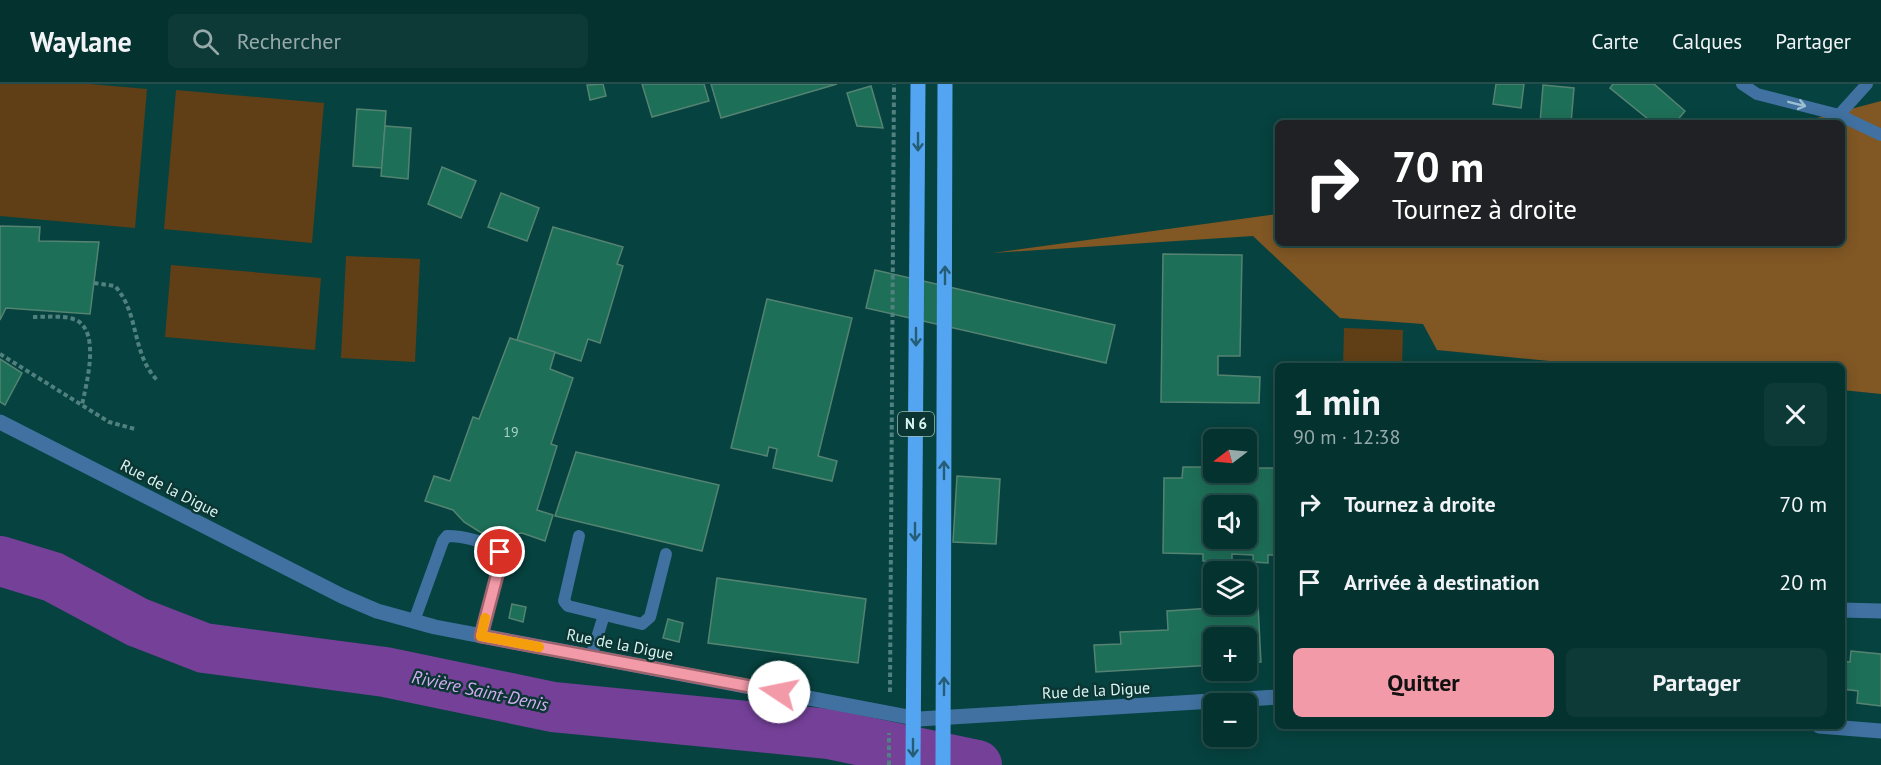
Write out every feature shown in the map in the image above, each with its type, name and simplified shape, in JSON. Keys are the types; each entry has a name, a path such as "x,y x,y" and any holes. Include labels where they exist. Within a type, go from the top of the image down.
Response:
{"main road":[{"name":"N 6","path":"913,765 918,84"},
{"name":"N 6","path":"944,765 945,84"}],"street":[{"name":"Rue de la Digue","path":"0,422 342,596 377,611 481,636 919,719 1275,697"},
{"path":"1845,610 1881,611"},
{"path":"1845,728 1881,731"}],"lane":[{"path":"1742,84 1757,94 1839,115 1881,135"},
{"path":"1839,115 1867,84"},
{"path":"414,621 443,541 447,536 454,536 494,547 500,552 501,560 481,636"},
{"path":"579,536 564,601 568,606 642,624 648,621 666,554"},
{"path":"591,657 604,615"}],"path":[{"path":"890,693 894,84"},
{"path":"94,284 115,286 127,302 139,351 145,365 158,381"},
{"path":"33,317 67,318 77,321 84,327 91,364 82,405"},
{"path":"0,354 109,422 135,429"},
{"path":"889,729 889,765"}],"shaded area":[{"path":"0,84 90,84 147,89 135,228 0,216"},
{"path":"176,90 324,103 312,243 164,229"},
{"path":"1881,101 1881,394 1845,390 1845,363 1570,363 1437,350 1423,324 1340,318 1253,236 993,253 1275,214 1275,246 1845,246 1845,120 1809,120"},
{"path":"346,256 420,259 415,362 341,358"},
{"path":"171,265 321,278 315,350 165,337"},
{"path":"1344,328 1403,330 1402,363 1343,363"}],"building":[{"path":"603,84 606,96 590,100 587,85"},
{"path":"642,84 704,84 709,101 652,117"},
{"path":"711,84 837,84 721,118"},
{"path":"1496,84 1524,84 1521,108 1493,104"},
{"path":"1613,84 1654,84 1685,111 1678,120 1649,120 1610,88"},
{"path":"1543,85 1574,88 1571,120 1540,120"},
{"path":"871,86 883,128 857,126 847,93"},
{"path":"357,109 386,111 382,168 353,166"},
{"path":"385,126 411,128 408,179 381,176"},
{"path":"442,167 476,181 461,218 428,204"},
{"path":"501,193 539,208 527,241 488,227"},
{"path":"0,226 40,227 39,241 99,242 90,314 6,308 0,320"},
{"path":"553,227 623,247 617,264 623,266 600,343 588,339 581,361 517,340"},
{"path":"1163,254 1242,255 1240,356 1218,356 1218,375 1260,377 1259,403 1161,402"},
{"path":"875,270 1115,325 1106,363 866,308"},
{"path":"767,299 852,318 818,456 837,461 832,481 773,468 777,449 769,447 767,456 731,448"},
{"path":"510,338 555,352 550,369 573,378 551,444 557,446 537,510 553,515 545,541 522,533 500,536 480,532 464,522 453,510 425,501 434,476 450,481 473,417 479,419"},
{"path":"0,359 22,373 5,405 0,402"},
{"path":"576,452 719,485 702,551 555,516"},
{"path":"1183,467 1203,467 1203,483 1257,483 1257,468 1275,468 1275,555 1268,555 1268,563 1253,561 1253,555 1232,554 1232,561 1203,561 1203,554 1163,553 1164,478 1182,478"},
{"path":"957,476 1000,479 996,544 953,542"},
{"path":"717,578 866,599 858,663 708,643"},
{"path":"512,604 526,607 523,622 509,618"},
{"path":"1257,605 1261,662 1257,662 1257,627 1203,627 1203,666 1096,672 1094,645 1121,644 1120,632 1168,630 1167,611 1203,609 1203,615 1257,615"},
{"path":"668,619 683,623 679,642 663,638"},
{"path":"1851,651 1881,654 1881,706 1857,703 1858,691 1845,689 1845,661 1850,662"}],"waterway":[{"name":"Rivière Saint-Denis","path":"0,561 53,577 137,622 204,648 385,672 553,707 829,734 977,765"}],"slow traffic":[{"path":"485,618 481,636 539,647"}],"route":[{"path":"500,552 501,560 481,636 779,692"}]}
